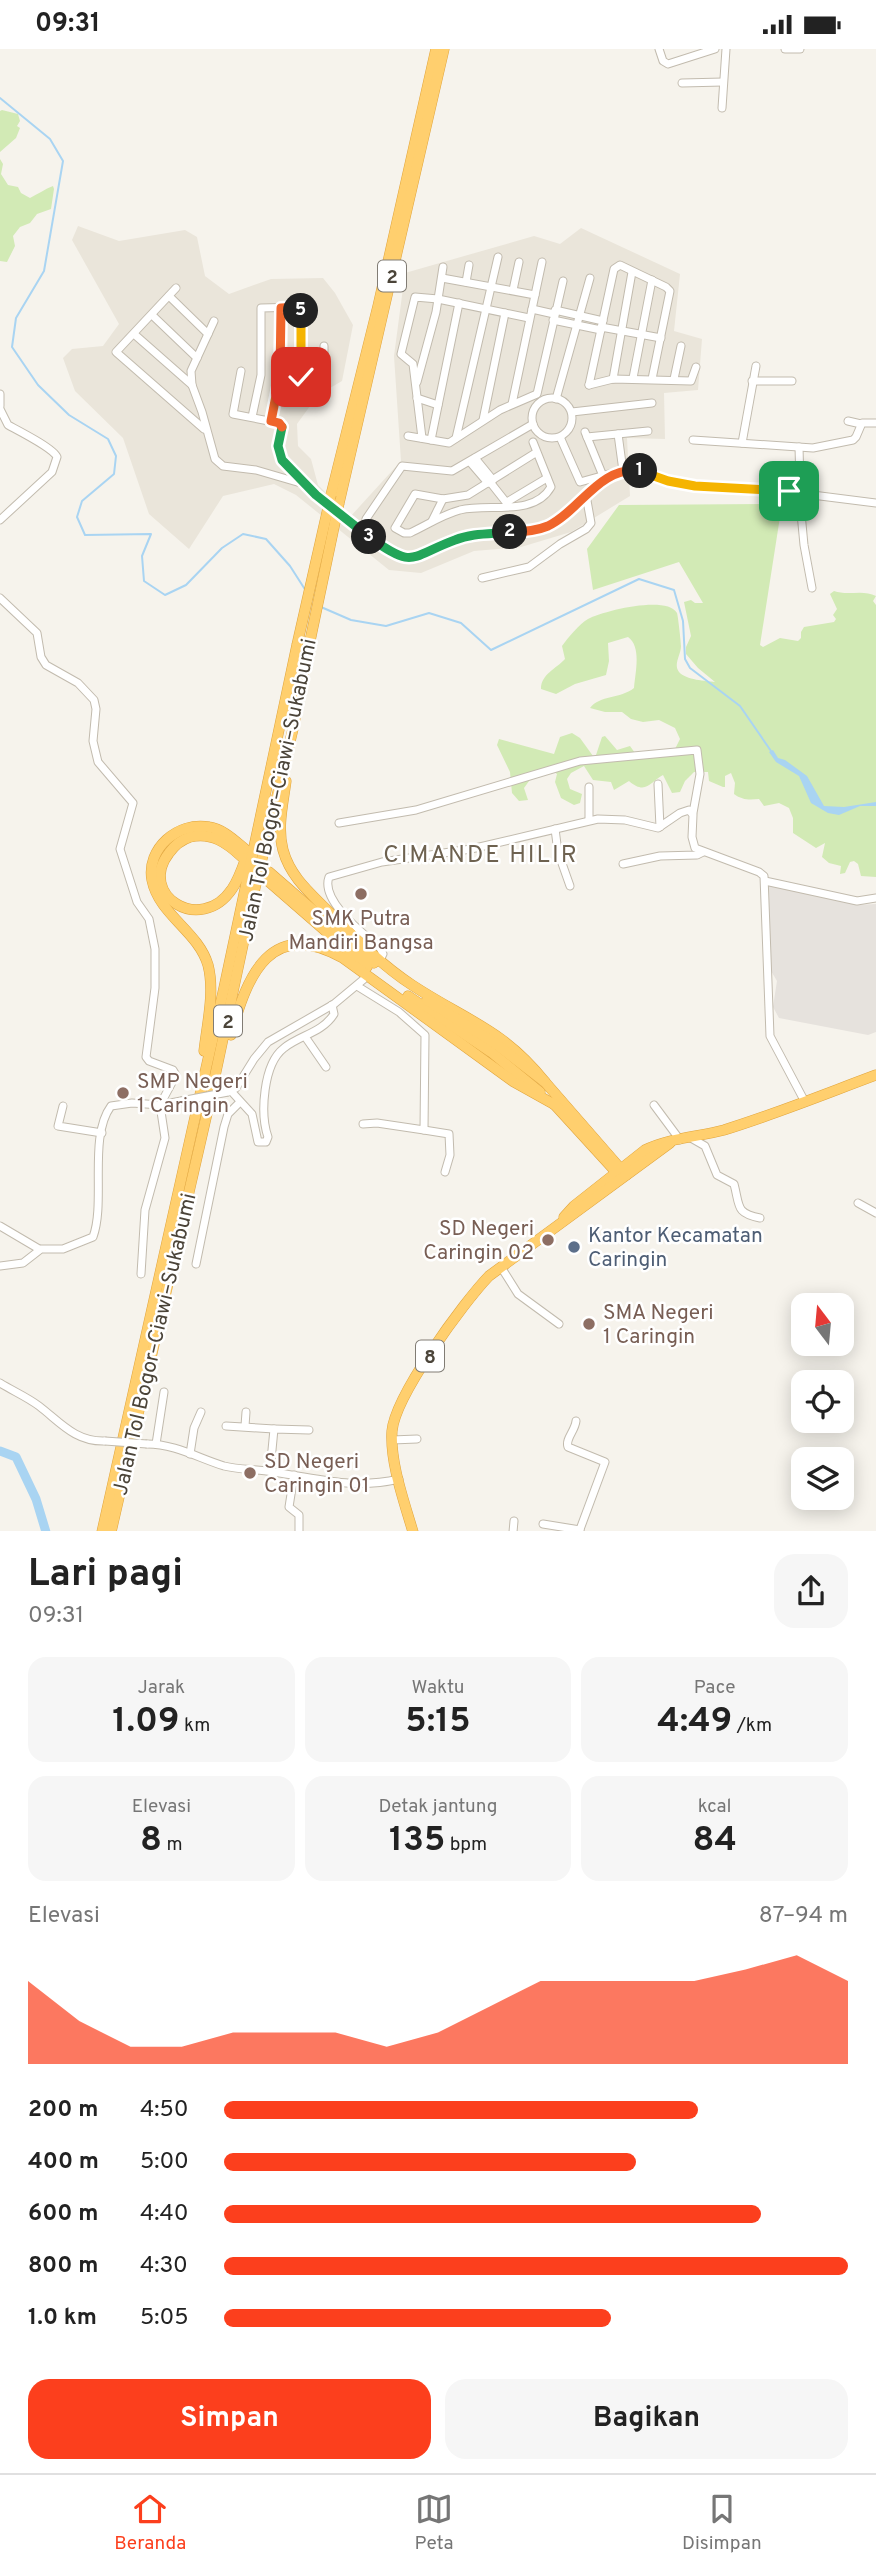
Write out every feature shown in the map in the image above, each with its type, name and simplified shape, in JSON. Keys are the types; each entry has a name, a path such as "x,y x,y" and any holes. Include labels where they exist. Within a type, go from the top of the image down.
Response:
{"highway":[{"name":"Jalan Tol Bogor–Ciawi–Sukabumi","path":"103,1531 144,1369 297,645 436,49"},
{"name":"Jalan Tol Bogor–Ciawi–Sukabumi","path":"156,1313 208,1109 255,888 293,729 339,503 444,49"},
{"path":"293,729 281,829 284,853 297,879 384,965 413,986 503,1038 527,1059 622,1174"},
{"path":"196,1114 211,977 199,944 158,896 152,880 152,864 159,848 168,837 183,829 199,825 212,827 226,834 244,853 213,837 202,835 187,838 171,850 160,875 166,895 175,905 197,911 211,908 224,899 239,875 260,820"},
{"path":"545,1081 496,1044 409,989 357,951 268,876 352,956 491,1052 557,1106 609,1158 636,1158"},
{"path":"208,1109 241,1001 255,970 265,958 278,950 305,944 317,946 343,958 514,1082 557,1106"},
{"name":"8","path":"413,1531 392,1440 394,1417 405,1395 464,1304 489,1276 560,1223 622,1174 636,1158 656,1145 753,1121 876,1075"},
{"name":"8","path":"560,1223 574,1206 599,1187 675,1141"},
{"path":"599,1187 609,1158"},
{"name":"Jalan Tol Bogor–Ciawi–Sukabumi","path":"111,1531 121,1467"}],"street":[{"path":"659,49 663,61 668,64 715,49"},
{"path":"722,108 726,49"},
{"path":"785,49 800,49"},
{"path":"682,83 723,82"},
{"path":"456,439 498,257"},
{"path":"513,291 519,262"},
{"path":"512,404 542,262"},
{"path":"466,282 469,265"},
{"path":"652,379 670,291 666,286 620,265 615,267 589,385 612,379 692,381 696,367"},
{"path":"416,386 424,364 443,267"},
{"path":"612,379 632,272"},
{"path":"442,278 535,296"},
{"path":"556,398 590,278"},
{"path":"408,436 447,443 512,404 535,396 563,281"},
{"path":"633,379 652,281"},
{"path":"177,288 116,352 205,429"},
{"path":"169,296 208,334"},
{"path":"424,364 412,362 401,354 413,302 419,296 505,313 580,316 602,326"},
{"path":"431,440 459,303"},
{"path":"252,418 261,375 260,310 301,307 301,377 298,401 324,379 324,346"},
{"path":"271,421 280,376 281,308"},
{"path":"483,420 505,313"},
{"path":"554,314 577,325 602,326 661,338"},
{"path":"152,315 197,358"},
{"path":"214,321 191,371 191,386 218,464 257,470 304,484"},
{"path":"134,334 191,386"},
{"path":"674,379 681,346"},
{"path":"412,362 422,438"},
{"path":"742,443 756,366"},
{"path":"242,371 233,414 279,423 282,427 278,446 282,460 304,484 350,524 393,553 412,558 453,540 476,534 542,528 556,521 586,497 588,492 620,471"},
{"path":"752,381 792,381"},
{"path":"0,394 0,408 8,425 54,451 57,457 52,472 0,520"},
{"path":"417,398 438,405"},
{"path":"556,398 568,405 572,412 571,426 560,437 547,437 541,435 533,423 533,416 540,402 556,398"},
{"path":"572,412 652,403"},
{"path":"848,421 860,424 876,423"},
{"path":"366,519 402,466 452,471 533,423"},
{"path":"693,440 817,448 853,440 860,424"},
{"path":"603,476 586,435 648,431"},
{"path":"618,434 620,471"},
{"path":"560,437 580,482 620,471 638,471 695,486 749,487 876,503"},
{"path":"533,442 551,487 546,496 537,502 473,507 450,513 410,533 395,529 415,494 443,499 468,495 537,453"},
{"path":"799,447 800,484 824,495"},
{"path":"473,460 508,504"},
{"path":"508,504 547,478"},
{"path":"799,492 804,545 812,588"},
{"path":"482,578 529,567 586,529 591,523 586,497"},
{"path":"431,522 443,499"},
{"path":"0,599 37,633 41,657 46,665 78,683 94,700 96,709 93,741 98,762 133,803 120,849 137,902 149,919 156,959 146,1057 149,1061 173,1070 176,1075 160,1105 164,1138 145,1210 141,1274"},
{"path":"339,824 416,810 580,761 697,750 700,777 693,813 693,846 759,871 765,881 770,1036 805,1102"},
{"path":"657,784 660,827"},
{"path":"589,787 589,820"},
{"path":"381,958 383,954 380,948 337,907 328,890 329,877 382,862 471,849 589,820 616,819 660,827 682,811 689,810 693,813"},
{"path":"555,829 558,852 570,885"},
{"path":"623,864 660,856 697,855 704,852"},
{"path":"765,881 857,901 876,898"},
{"path":"0,1226 39,1249 63,1249 90,1240 94,1235 102,1133 108,1109 114,1104 160,1105 236,1088 268,1042 332,1005 364,979"},
{"path":"357,986 399,1012 425,1035 424,1130"},
{"path":"229,1091 254,1118 256,1140 259,1143 266,1142 268,1137 263,1116 270,1072 282,1050 306,1038 333,1017 332,1005"},
{"path":"306,1038 326,1067"},
{"path":"196,1264 224,1127 228,1114 240,1102"},
{"path":"654,1105 675,1141"},
{"path":"63,1106 58,1126 102,1133"},
{"path":"363,1124 377,1123 449,1134 450,1155 445,1172"},
{"path":"691,1138 705,1146 717,1175 735,1185 740,1211 745,1215 760,1218"},
{"path":"858,1203 876,1213"},
{"path":"0,1266 23,1263 39,1249"},
{"path":"501,1267 518,1294 559,1324"},
{"path":"0,1383 35,1403 73,1434 96,1441 173,1447 230,1467 352,1485 399,1479"},
{"path":"152,1444 164,1392"},
{"path":"190,1454 194,1428 201,1412"},
{"path":"245,1426 246,1412"},
{"path":"543,1524 580,1531 605,1462 568,1447 567,1441 576,1421"},
{"path":"226,1426 309,1430"},
{"path":"270,1471 274,1429"},
{"path":"392,1440 417,1439"},
{"path":"293,1475 289,1507 299,1515 299,1531"},
{"path":"513,1531 514,1521"}],"shaded area":[{"path":"78,226 119,241 185,230 197,237 205,276 229,294 271,279 323,278 353,325 342,381 318,395 297,424 298,446 311,459 318,485 350,517 401,461 394,356 405,273 534,236 560,244 581,228 680,274 674,331 702,339 698,390 664,393 665,439 627,438 630,496 571,532 521,547 474,551 421,573 389,570 296,495 274,484 223,496 189,549 149,514 123,438 75,391 63,358 72,349 103,346 119,324 72,240"},
{"path":"768,885 857,905 876,904 876,1032 868,1035 779,1018 773,1007 777,981 767,964"}],"green space":[{"path":"0,111 18,114 20,121 17,126 20,128 16,138 0,152"},
{"path":"0,159 3,164 1,174 8,185 18,187 21,193 30,198 53,186 54,189 51,209 37,214 13,236 15,246 7,262 0,261"},
{"path":"782,504 760,645 763,647 780,638 798,641 804,627 834,622 836,619 833,615 837,609 830,594 834,591 876,596 873,601 876,605 876,877 861,876 858,864 854,861 850,862 845,873 840,874 841,866 829,863 822,857 825,843 816,848 793,833 793,818 789,808 779,803 764,806 759,799 737,796 734,794 735,783 731,773 725,776 723,787 709,781 708,772 694,772 685,781 680,792 672,793 663,775 648,786 640,787 629,781 614,790 611,782 593,780 584,766 571,773 567,779 570,789 582,794 580,803 574,805 561,798 555,782 557,774 554,772 532,777 524,788 528,800 519,801 512,793 510,772 497,745 499,739 554,754 560,737 572,733 580,738 593,756 605,736 617,750 630,746 635,753 673,753 680,739 675,728 659,720 643,722 631,719 622,712 605,712 590,708 599,701 634,688 636,654 628,637 608,643 609,661 606,675 575,684 556,694 541,689 543,679 565,659 562,646 588,619 634,606 661,605 671,608 677,613 679,624 679,672 691,678 715,682 686,654 691,636 684,602 691,600 703,603 679,562 593,590 587,549 619,505"}],"water":[{"path":"773,750 778,758 807,776 824,806 844,807 876,802 876,806 860,806 839,815 828,813 811,803 799,776 776,762 769,752"}],"waterway":[{"path":"0,98 50,139 63,161 44,271 16,318 12,347 38,385 69,415 108,439 116,456 114,474 82,501 77,517 85,535 151,534 142,556 144,581 165,595 186,585 222,548 243,534 266,539 290,566 306,591"},
{"path":"321,607 351,620 386,626 429,613 461,623 491,650 639,579 674,590 683,621 685,659 690,668 740,706 771,751"},
{"path":"0,1451 16,1457 36,1499 46,1531"}],"place":[{"name":"SMK Putra Mandiri Bangsa","path":"361,894"},
{"name":"SMP Negeri 1 Caringin","path":"123,1093"},
{"name":"SD Negeri Caringin 02","path":"548,1240"},
{"name":"Kantor Kecamatan Caringin","path":"574,1247"},
{"name":"SMA Negeri 1 Caringin","path":"589,1324"},
{"name":"SD Negeri Caringin 01","path":"250,1473"}],"district":[{"name":"CIMANDE HILIR","path":"481,854"}],"route":[{"path":"301,377 301,307 281,308 280,376 271,421 282,427 278,446 282,460 316,495 350,524 403,557 423,555 453,540 476,534 542,528 556,521 586,497 588,492 616,472 626,470 695,486 789,491"}]}
